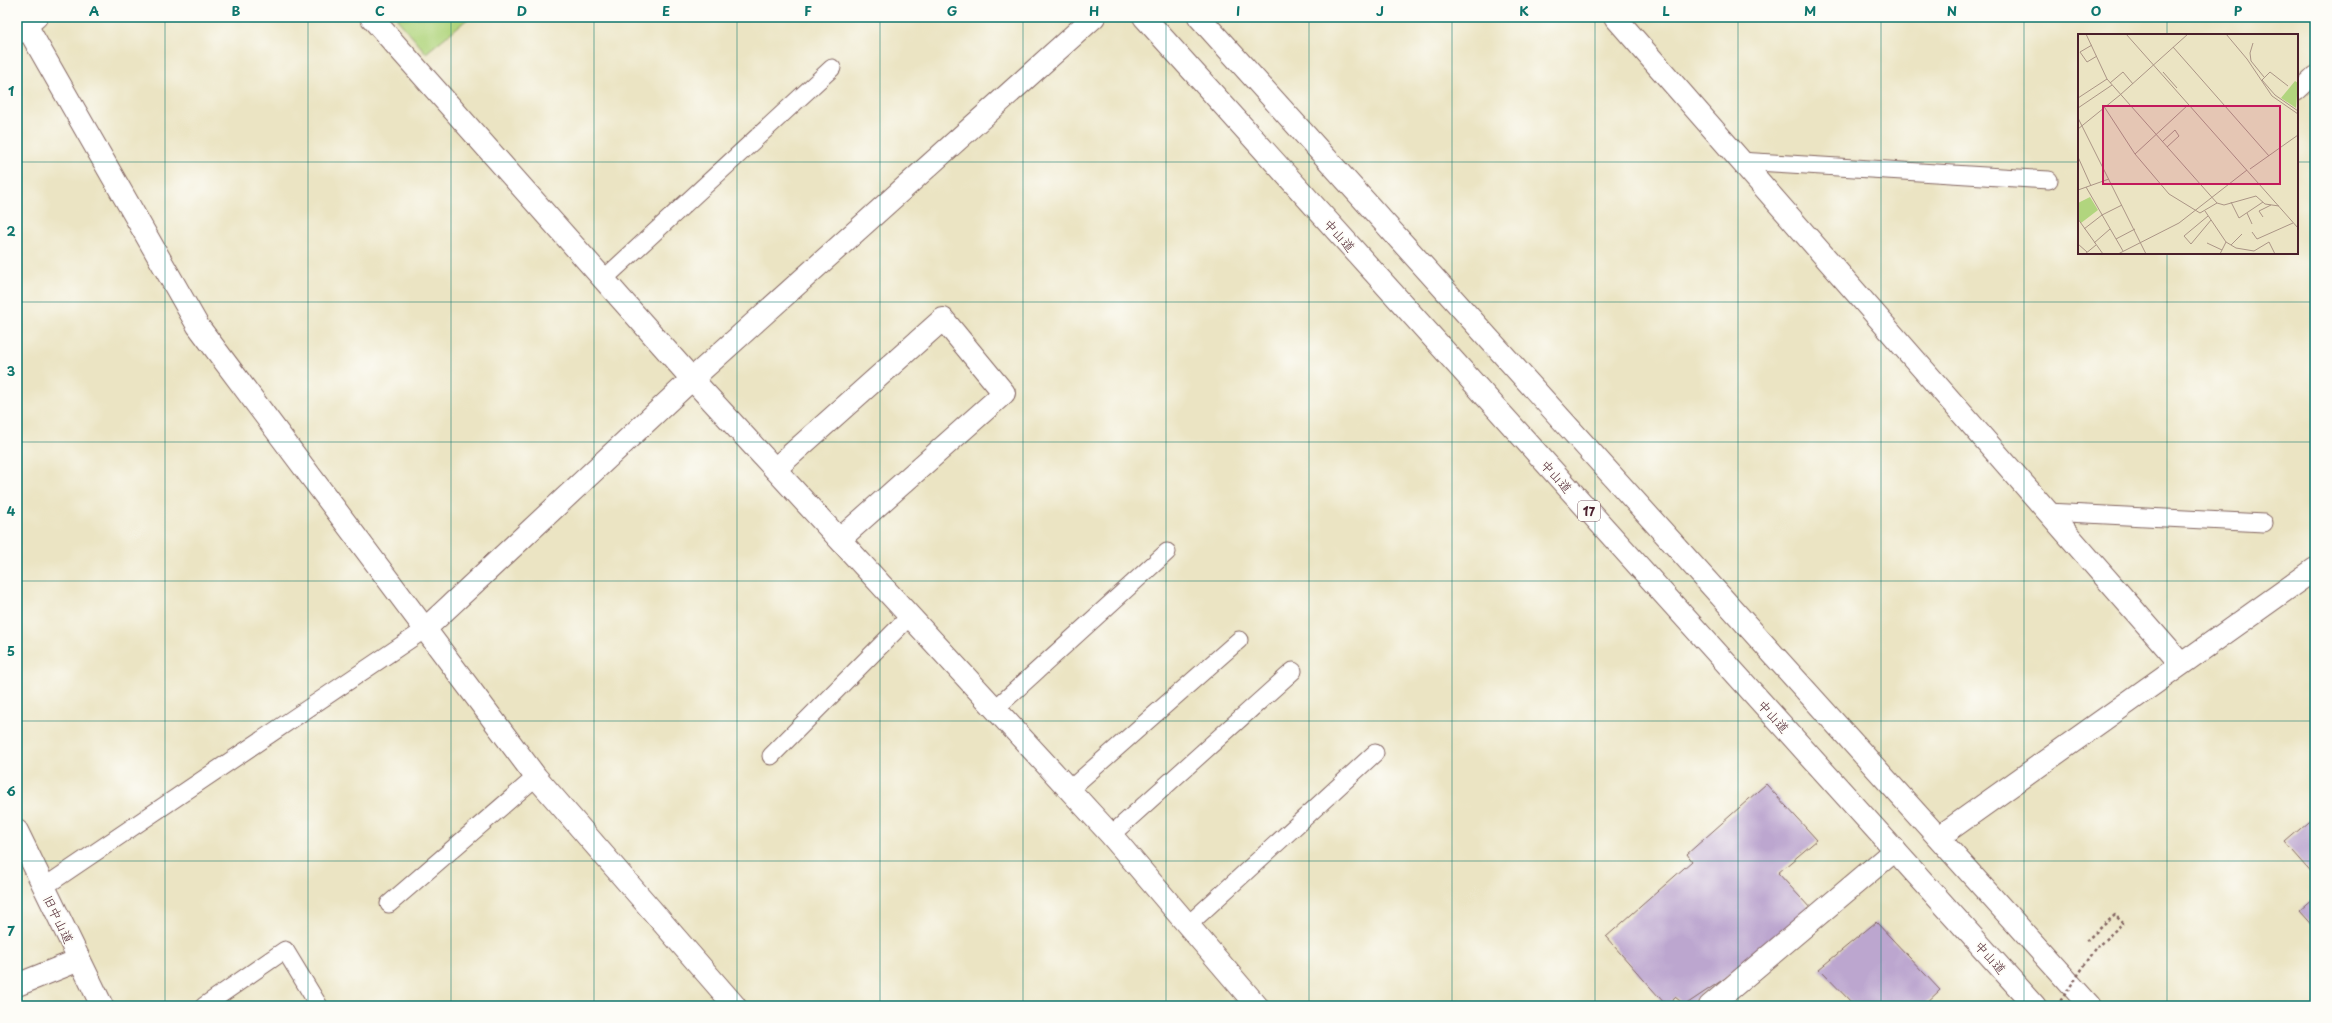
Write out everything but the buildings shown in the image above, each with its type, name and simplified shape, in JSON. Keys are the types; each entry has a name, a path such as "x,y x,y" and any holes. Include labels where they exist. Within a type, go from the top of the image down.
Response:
{"main road":[{"path":"371,17 692,378 1111,835 1257,1006"},
{"path":"424,630 692,378 1094,17"},
{"name":"中山道","path":"1144,17 2035,1006"},
{"path":"1199,17 2090,1006"},
{"path":"1615,17 2181,664"},
{"path":"26,25 198,326 424,630 536,777 736,1006"},
{"path":"775,469 943,319 1004,393 840,539"},
{"path":"1939,837 2315,568"},
{"name":"旧中山道","path":"17,831 102,1006"},
{"path":"1710,1006 1895,850"},
{"path":"17,985 79,960"}],"lane":[{"path":"604,279 832,68"},
{"path":"2298,91 2315,75"},
{"path":"1740,161 2050,180"},
{"path":"2047,512 2264,523"},
{"path":"995,709 1167,552"},
{"path":"771,756 910,616"},
{"path":"44,887 424,630"},
{"path":"1069,790 1239,640"},
{"path":"1111,835 1294,671"},
{"path":"1188,925 1374,753"},
{"path":"389,904 536,777"},
{"path":"204,1006 285,950 319,1006"}],"path":[{"path":"2057,1006 2097,947 2123,924 2115,915 2086,941"}],"green space":[{"path":"400,17 470,17 426,53 397,19"}]}
